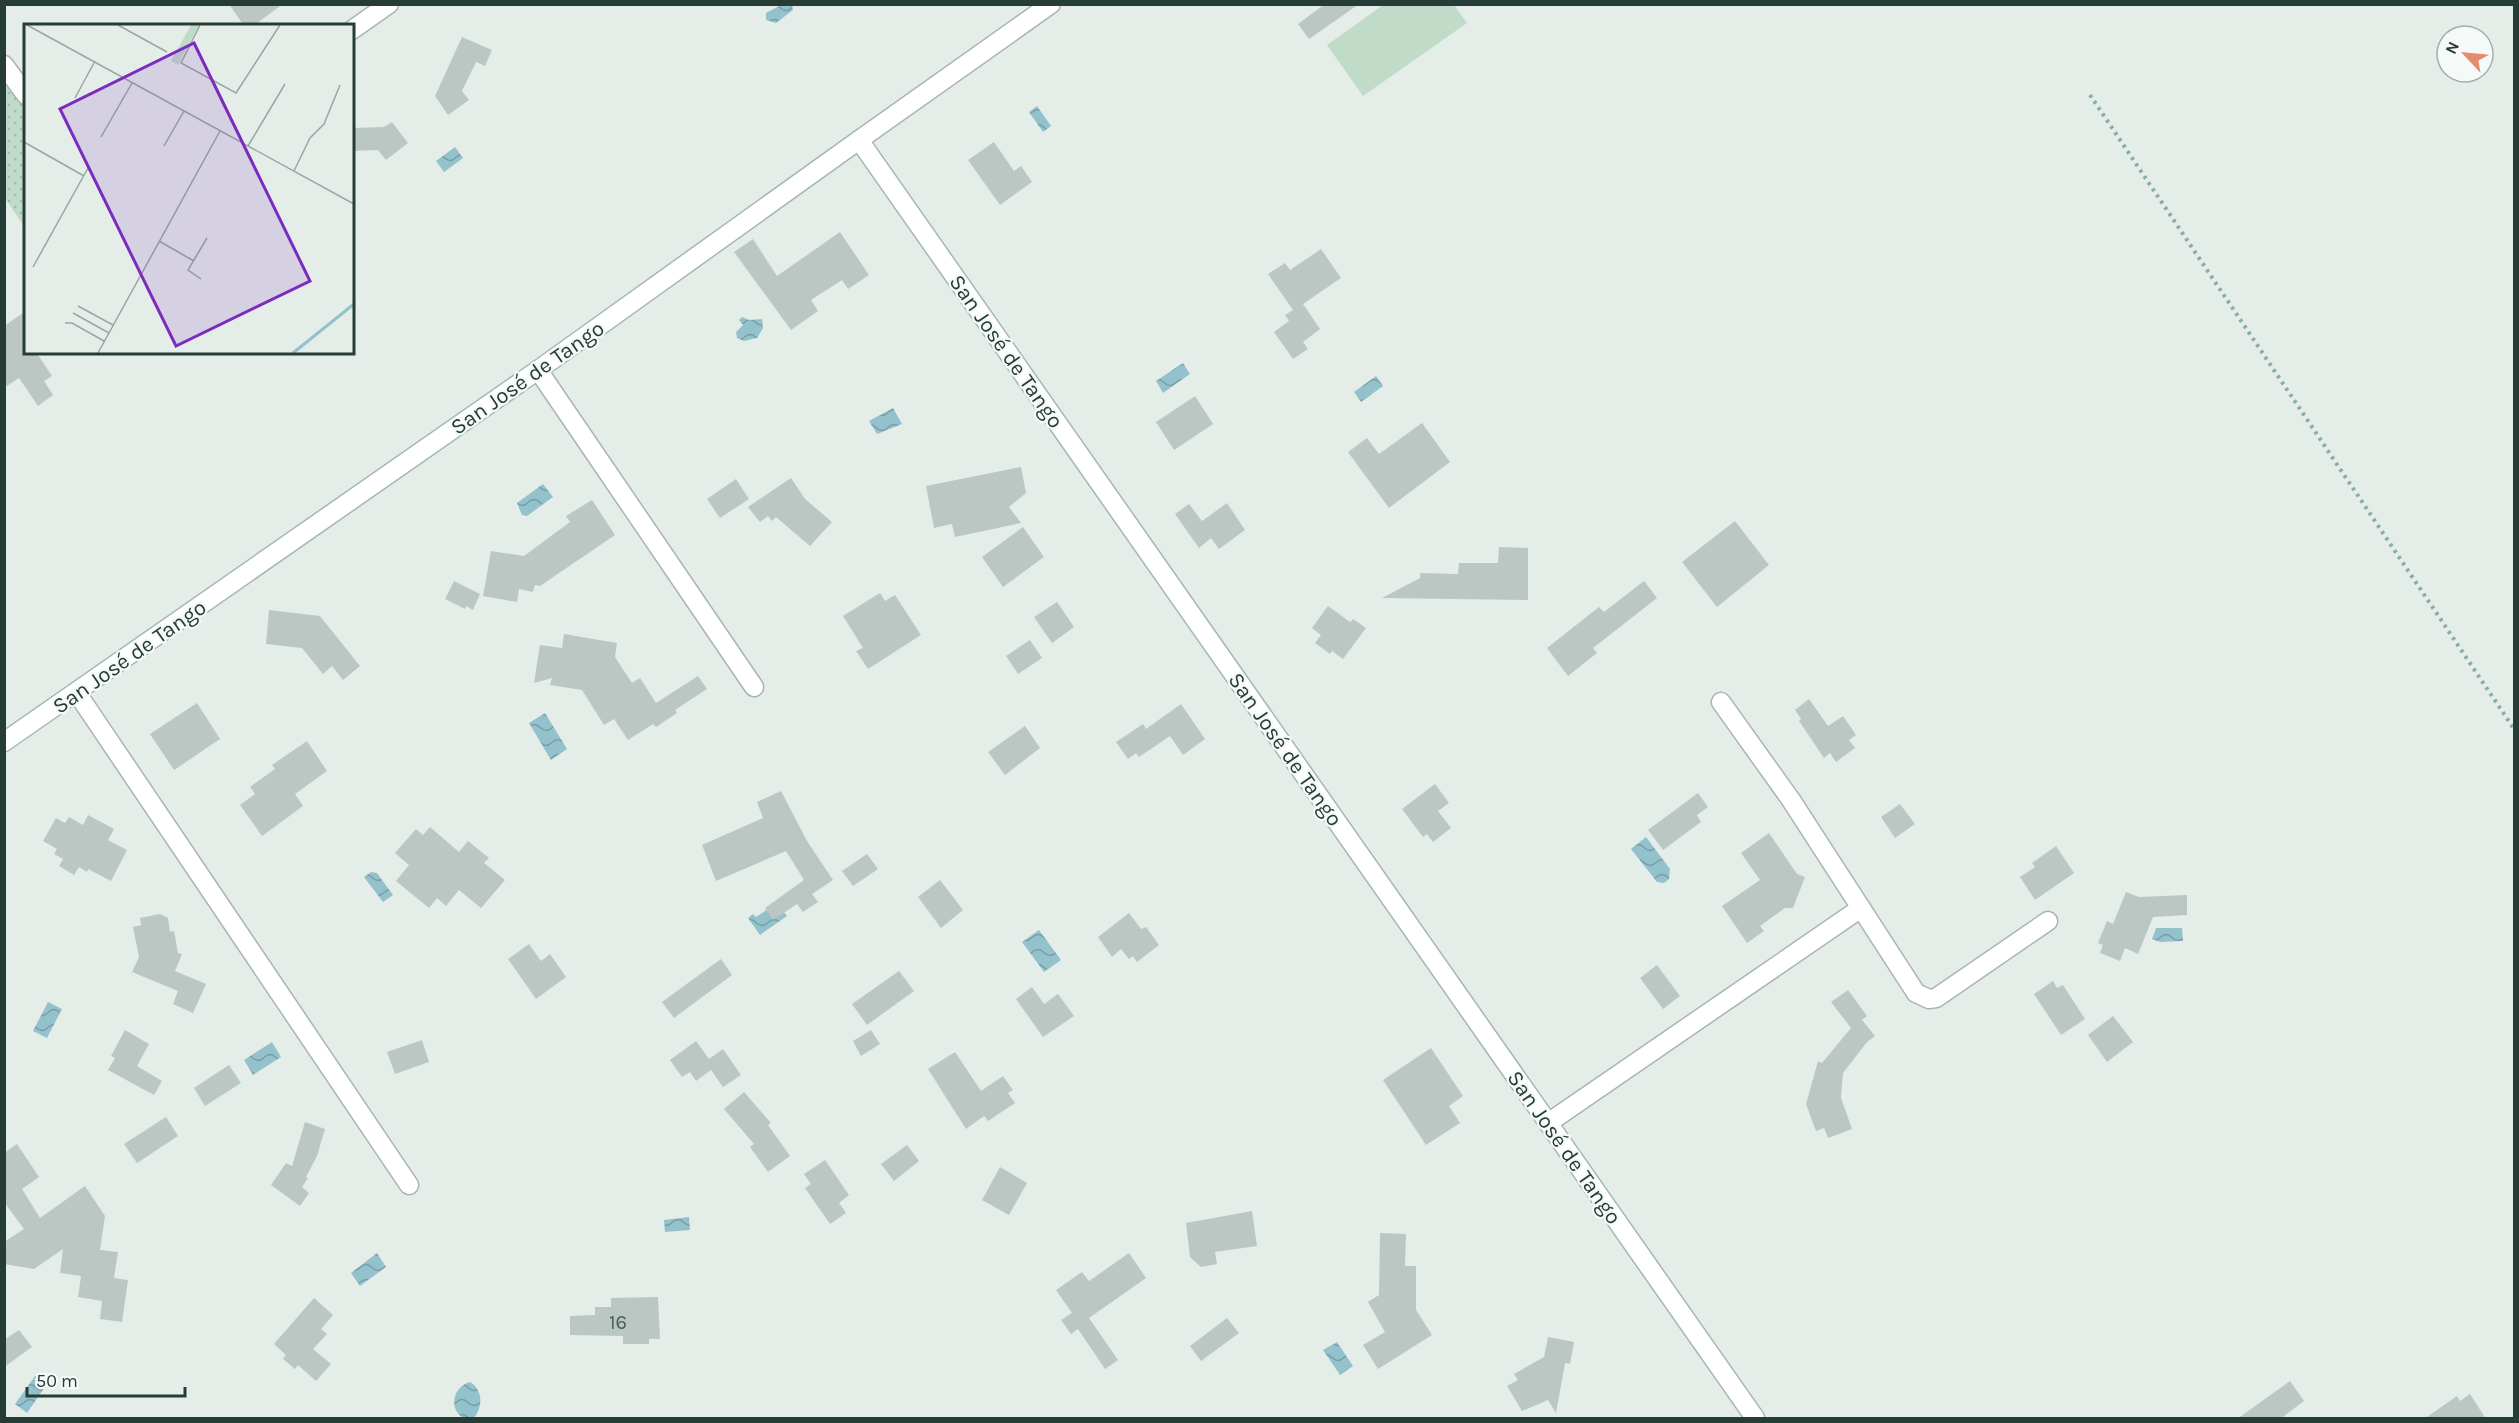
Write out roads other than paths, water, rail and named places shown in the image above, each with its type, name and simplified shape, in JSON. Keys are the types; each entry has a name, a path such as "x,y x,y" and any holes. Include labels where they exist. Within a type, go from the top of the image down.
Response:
{"street":[{"path":"354,29 389,4"},
{"path":"859,140 1051,4"},
{"path":"4,65 24,92"},
{"name":"San José de Tango","path":"4,742 538,370 859,140 1755,1419"},
{"path":"538,370 754,687"},
{"path":"77,693 410,1185"},
{"path":"1721,702 1791,800 1916,993 1929,999 1936,998 2048,921"},
{"path":"1548,1123 1861,908"}],"water":[{"path":"783,4 792,5 793,10 776,23 766,20 766,13"},
{"path":"1037,106 1051,126 1043,132 1029,112"},
{"path":"455,147 463,158 444,172 436,161"},
{"path":"742,317 749,320 762,319 763,328 757,338 744,341 737,338 736,332 743,325 739,320"},
{"path":"1183,363 1190,374 1163,393 1156,381"},
{"path":"1376,376 1383,386 1361,402 1354,392"},
{"path":"893,408 902,424 877,434 869,421"},
{"path":"543,484 553,497 527,516 522,515 517,503"},
{"path":"545,713 567,749 551,760 529,723"},
{"path":"1646,837 1670,869 1669,879 1664,883 1657,882 1631,849"},
{"path":"371,872 377,873 393,895 383,902 364,877"},
{"path":"777,903 787,916 760,935 748,918 753,914 756,917"},
{"path":"2156,928 2182,928 2183,941 2160,942 2152,939"},
{"path":"1039,930 1061,960 1044,972 1022,942"},
{"path":"48,1002 62,1009 47,1038 33,1031"},
{"path":"272,1042 281,1057 253,1075 244,1060"},
{"path":"689,1217 690,1230 665,1232 664,1220"},
{"path":"377,1253 386,1267 360,1286 351,1273"},
{"path":"1337,1342 1353,1366 1340,1375 1323,1350"},
{"path":"35,1376 47,1384 27,1413 15,1404"},
{"path":"470,1382 477,1389 480,1403 474,1418 463,1418 455,1409 455,1398 460,1388"}]}
